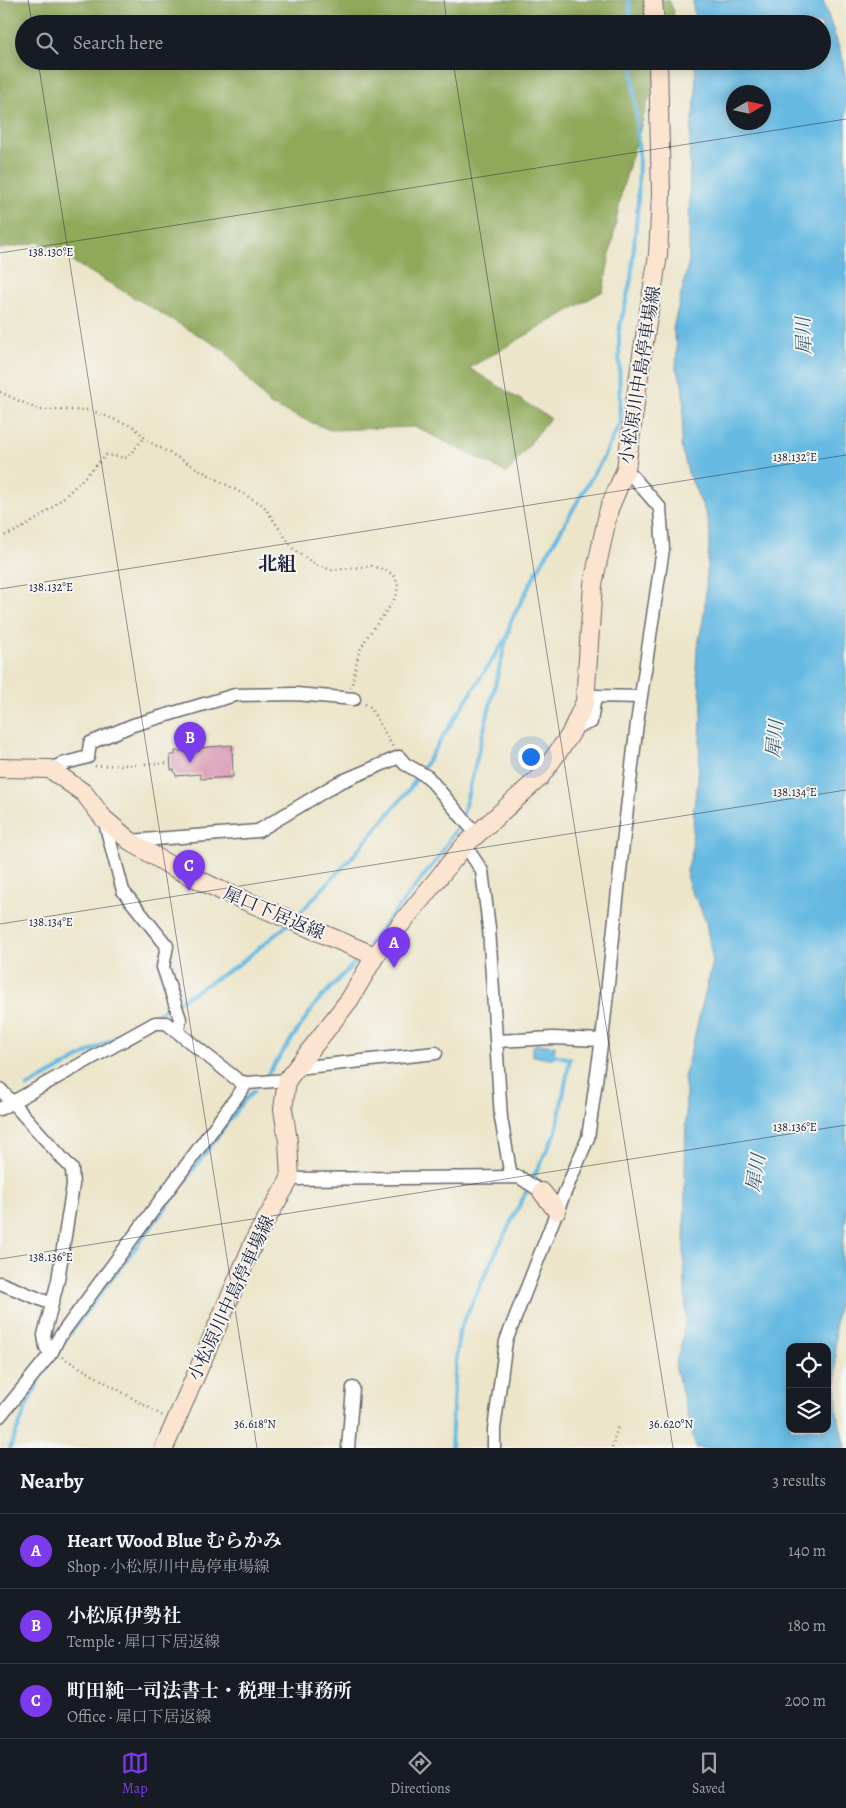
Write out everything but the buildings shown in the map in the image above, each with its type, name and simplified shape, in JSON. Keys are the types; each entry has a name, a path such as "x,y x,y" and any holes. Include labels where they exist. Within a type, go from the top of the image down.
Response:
{"main road":[{"path":"653,0 654,15"},
{"name":"小松原川中島停車場線","path":"164,1448 257,1235 290,1179 288,1140 283,1109 292,1074 350,999 375,956 471,840 540,777 570,735 585,702 592,584 609,509 626,469 658,255 661,194 658,70"},
{"path":"0,768 50,769"},
{"name":"犀口下居返線","path":"50,769 84,793 104,819 130,841 174,868 220,890 375,956"},
{"path":"542,1192 557,1211"}],"street":[{"path":"494,1448 494,1429 506,1341 588,1138 602,1040 622,843 663,549 660,508 626,469"},
{"path":"50,769 88,757 90,743 133,725 235,695 296,694 354,699"},
{"path":"573,728 591,722 596,696 641,697"},
{"path":"130,841 258,832 338,783 399,756 405,764 428,777 471,840 482,871 489,928 501,1118 515,1177"},
{"path":"104,819 123,891 167,946 164,967 180,1019 178,1032"},
{"path":"0,1109 6,1095 155,1023 166,1023 239,1081 247,1083 292,1074 436,1053"},
{"path":"496,1041 553,1038 602,1040"},
{"path":"0,1416 52,1352 58,1339 247,1083"},
{"path":"6,1095 72,1169 73,1185 58,1280 44,1335 46,1348 52,1352"},
{"path":"290,1179 515,1177 542,1192"},
{"path":"0,1283 52,1304"},
{"path":"348,1448 353,1388"}],"path":[{"path":"0,392 39,410 90,410 134,427 144,438 263,505 294,550 316,565 332,570 372,566 388,571 394,576 398,584 397,594 367,637 359,652 351,690 354,699 370,707 399,756"},
{"path":"0,537 15,533 62,499 106,455 127,458 144,438"},
{"path":"96,766 170,763"},
{"path":"52,1352 175,1422"},
{"path":"612,1448 618,1426"}],"green space":[{"path":"0,0 669,0 674,12 673,15 15,15 15,70 657,70 622,190 603,291 469,368 550,418 507,473 416,427 330,430 270,405 224,350 39,242 0,249"}],"water":[{"path":"693,0 823,0 828,15 694,15"},
{"name":"犀川","path":"831,24 842,57 846,81 846,1219 842,1252 842,1279 835,1325 837,1413 845,1448 696,1448 675,1365 682,1342 686,1317 684,1261 686,1092 684,1078 713,962 706,923 699,904 689,888 687,871 692,852 702,703 696,668 697,651 704,615 710,531 706,514 688,472 681,446 684,404 682,383 676,369 677,346 673,329 689,261 690,137 696,94 695,70 831,70"},
{"path":"537,1044 555,1046 554,1058 532,1055 532,1047"}],"waterway":[{"path":"629,0 630,15"},
{"path":"463,814 511,621 537,571 603,458 620,423 619,330 631,279 638,203 639,155 633,70"},
{"path":"298,915 352,857 409,790 504,641"},
{"path":"369,944 439,857 460,822"},
{"path":"27,1087 178,1002 238,965 286,926"},
{"path":"265,1078 317,1002 358,959"},
{"path":"451,1448 459,1331 556,1132 570,1059 551,1054"},
{"path":"63,1343 164,1210 243,1101 254,1091"},
{"path":"22,1399 40,1377"},
{"path":"10,1448 37,1386 36,1382"}],"place":[{"name":"小松原伊勢社","path":"190,763"},
{"name":"町田純一司法書士・税理士事務所","path":"189,891"},
{"name":"Heart Wood Blue むらかみ","path":"394,968"}],"district":[{"name":"北組","path":"277,564"}]}
